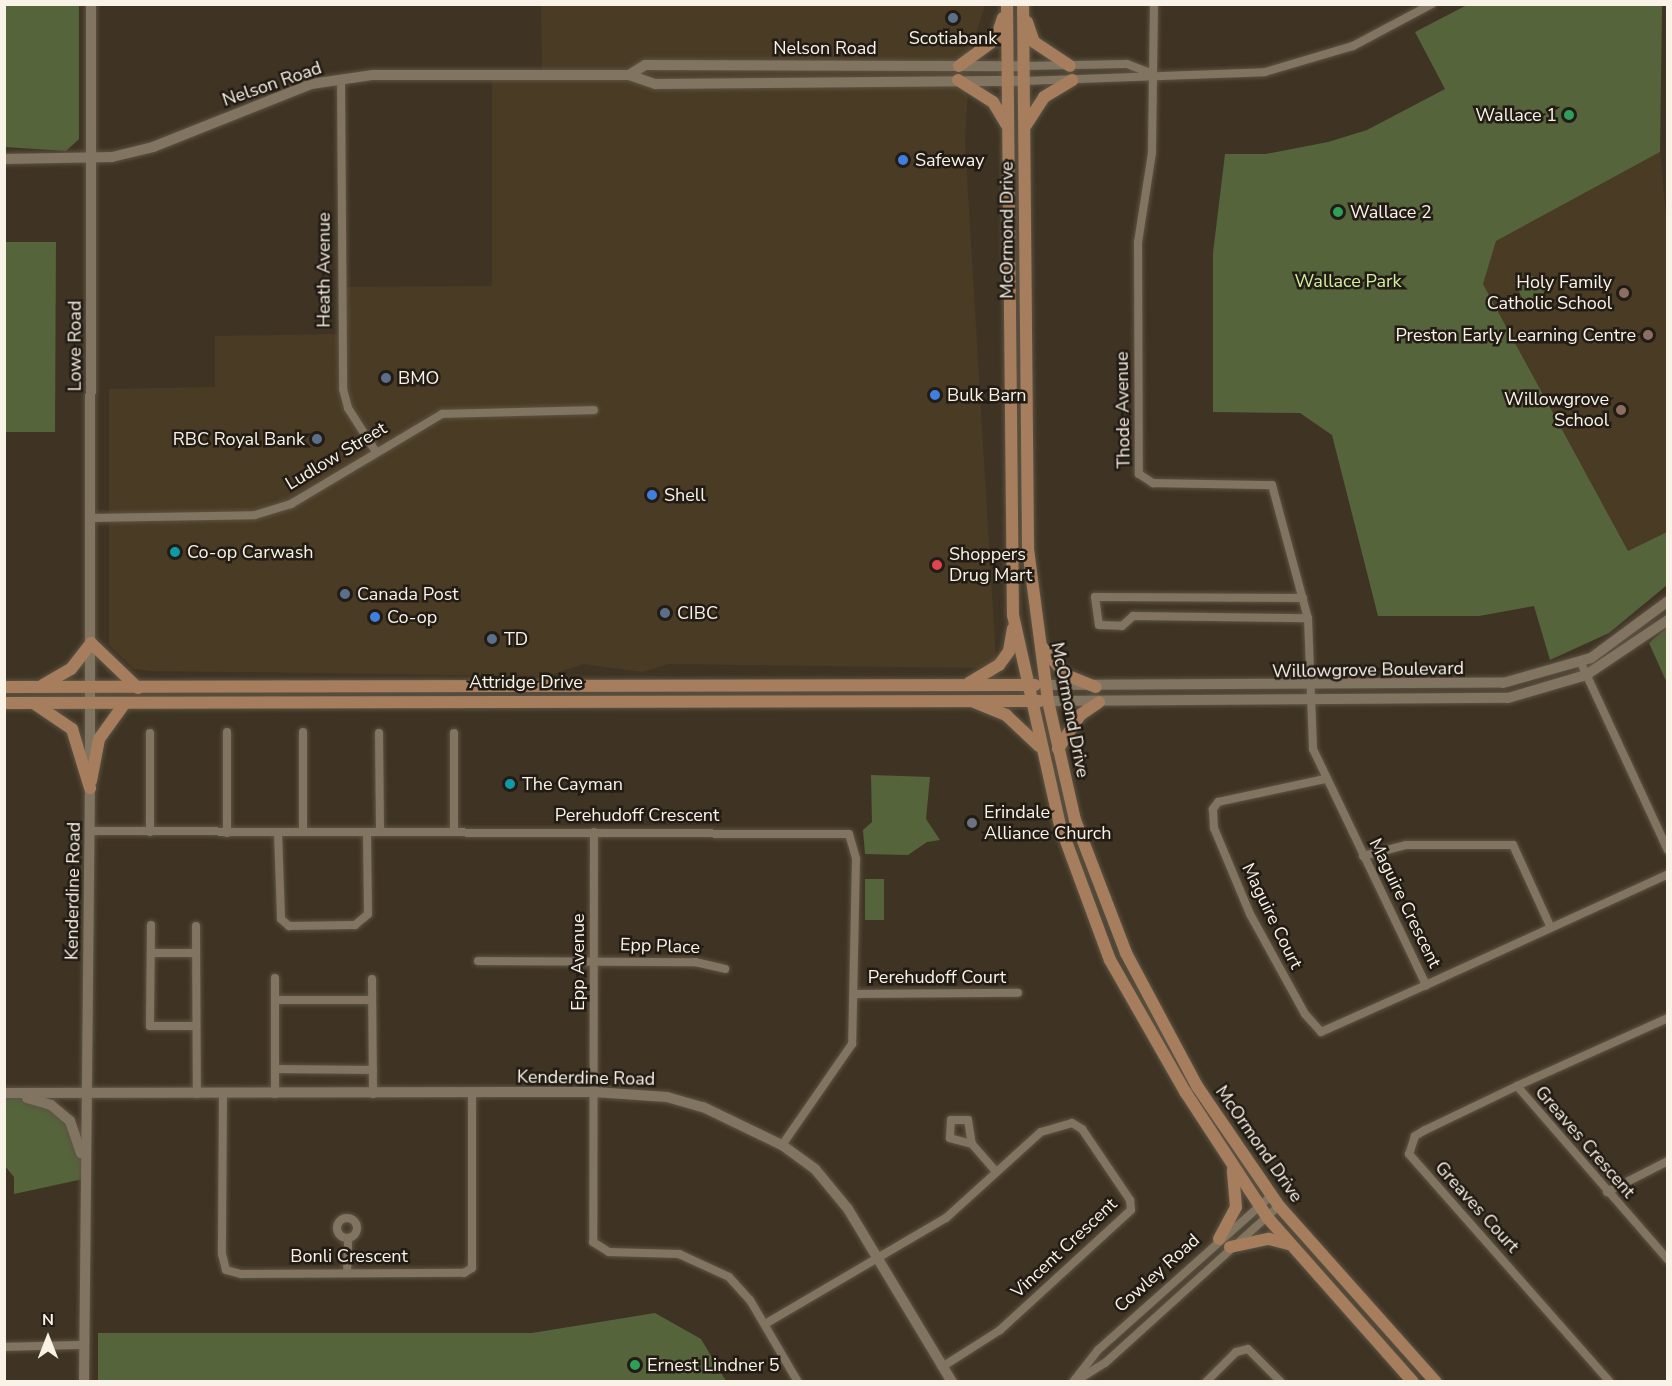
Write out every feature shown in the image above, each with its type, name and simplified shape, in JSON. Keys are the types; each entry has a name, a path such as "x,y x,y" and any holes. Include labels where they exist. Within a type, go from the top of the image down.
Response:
{"main road":[{"path":"959,66 996,39 1007,6"},
{"name":"McOrmond Drive","path":"1007,6 1013,615 1041,748 1077,879 1110,960 1140,1019 1267,1217 1413,1382"},
{"path":"1023,7 1034,42 1070,66"},
{"name":"McOrmond Drive","path":"1023,7 1024,381 1028,549 1047,701 1092,874 1131,963 1197,1086 1275,1201 1436,1382"},
{"path":"958,80 993,102 1008,130"},
{"path":"1025,128 1033,108 1072,80"},
{"path":"1009,354 1024,381"},
{"path":"961,686 999,665 1009,651 1013,615"},
{"path":"1038,642 1066,675 1096,687"},
{"path":"39,687 71,669 91,643 138,688"},
{"name":"Attridge Drive","path":"4,687 1045,685"},
{"path":"973,701 1006,714 1041,748"},
{"name":"Attridge Drive","path":"4,703 1047,701"},
{"path":"1058,749 1073,722 1099,702"},
{"path":"34,703 72,729 90,788"},
{"path":"90,788 99,739 125,703"},
{"path":"1219,1239 1236,1207 1233,1166"},
{"path":"1230,1247 1278,1238 1294,1247"}],"street":[{"name":"Lowe Road","path":"91,4 93,159 91,688"},
{"path":"1153,74 1154,4"},
{"path":"1024,81 1132,80 1153,74 1286,68 1353,46 1432,4"},
{"path":"1023,66 1127,64 1153,74"},
{"name":"Nelson Road","path":"629,75 645,65 1023,66"},
{"name":"Thode Avenue","path":"1153,74 1152,153 1138,242 1139,474 1153,483 1272,485 1308,618 1308,687"},
{"name":"Nelson Road","path":"4,159 93,159 153,147 282,94 341,79 629,75 645,84 1024,81"},
{"name":"Heath Avenue","path":"341,79 343,389 348,408 376,452"},
{"name":"Ludlow Street","path":"91,518 255,515 291,504 442,414 594,410"},
{"path":"1303,598 1095,597 1099,625 1122,626 1133,616 1308,618"},
{"name":"Willowgrove Boulevard","path":"1045,685 1308,687 1503,683 1581,663 1621,641 1668,601"},
{"name":"Willowgrove Boulevard","path":"1047,701 1481,701 1533,693 1586,675 1668,620"},
{"path":"1581,663 1668,850"},
{"name":"Maguire Crescent","path":"1308,687 1313,749 1325,779 1426,985 1550,926 1668,874"},
{"name":"Kenderdine Road","path":"84,1382 83,1158 91,688"},
{"path":"227,732 227,832"},
{"path":"303,732 303,832"},
{"path":"150,733 150,832"},
{"path":"379,733 380,832"},
{"path":"454,733 454,832"},
{"name":"Maguire Court","path":"1325,779 1218,802 1213,809 1214,828 1250,914 1305,1014 1321,1032 1426,985"},
{"name":"Perehudoff Crescent","path":"90,831 849,834 856,847 856,993 852,1044 782,1145"},
{"path":"278,832 281,919 289,926 355,925 368,914 368,832"},
{"name":"Epp Avenue","path":"594,832 594,1244 609,1252 662,1252 697,1259 729,1277 765,1324"},
{"path":"1363,856 1406,845 1513,845 1550,926"},
{"path":"151,925 150,1026 196,1026"},
{"path":"196,926 196,1094"},
{"path":"151,953 196,953"},
{"name":"Epp Place","path":"478,961 695,962 725,969"},
{"path":"274,1094 275,978"},
{"path":"372,979 373,1094"},
{"name":"Perehudoff Court","path":"856,993 1018,993"},
{"path":"275,1000 372,1000"},
{"name":"Greaves Crescent","path":"1668,1018 1517,1086 1668,1260"},
{"path":"275,1070 373,1070"},
{"name":"Greaves Court","path":"1517,1086 1415,1136 1409,1154 1610,1382"},
{"name":"Kenderdine Road","path":"85,1094 594,1092 676,1099 737,1119 782,1145 815,1169 879,1259 952,1382"},
{"path":"7,1093 85,1094"},
{"path":"7,1093 51,1105 70,1121 83,1158"},
{"name":"Bonli Crescent","path":"222,1094 226,1270 464,1273 472,1268 472,1094"},
{"name":"Vincent Crescent","path":"765,1324 946,1218 1047,1128 1072,1123 1112,1173 1131,1210 1000,1330 942,1367"},
{"path":"972,1144 996,1172"},
{"path":"1607,1192 1668,1161"},
{"name":"Cowley Road","path":"1074,1382 1098,1350 1219,1239 1260,1206 1275,1201"},
{"name":"Cowley Road","path":"1074,1382 1105,1363 1230,1247 1267,1217 1275,1201"},
{"path":"347,1273 348,1239"},
{"path":"765,1324 798,1382"},
{"path":"4,1347 84,1345"},
{"path":"1206,1382 1236,1352 1248,1349 1281,1382"}],"shaded area":[{"path":"541,5 985,5 970,53 965,142 996,662 977,668 668,664 643,672 583,664 548,676 153,671 134,669 109,645 109,389 215,387 215,336 340,334 339,287 492,286 492,74 542,74"},
{"name":"Holy Family Catholic School","path":"1660,152 1668,236 1667,532 1628,551 1483,284 1496,241"}],"green space":[{"name":"Wallace Park","path":"1469,4 1662,5 1660,152 1496,241 1483,284 1628,551 1667,532 1667,585 1609,633 1550,660 1534,606 1479,616 1378,616 1332,435 1300,413 1213,412 1213,253 1225,154 1266,154 1328,142 1367,130 1445,89 1415,32"},
{"path":"4,5 79,5 79,139 66,151 5,147"},
{"path":"5,242 56,242 55,432 5,432"},
{"path":"1532,276 1541,280 1545,289 1541,298 1532,302 1523,298 1519,289 1523,280"},
{"path":"1667,627 1667,683 1649,643"},
{"path":"871,775 930,777 926,819 940,840 927,842 908,855 865,854 863,830 872,822"},
{"path":"865,879 884,879 884,920 865,920"},
{"path":"5,1093 51,1105 70,1121 83,1158 83,1179 14,1194 14,1177 5,1166"},
{"path":"655,1313 701,1339 726,1381 98,1381 98,1333 532,1333"}],"place":[{"name":"Scotiabank","path":"953,18"},
{"name":"Wallace 1","path":"1569,115"},
{"name":"Safeway","path":"903,160"},
{"name":"Wallace 2","path":"1338,212"},
{"name":"Holy Family Catholic School","path":"1624,293"},
{"name":"Preston Early Learning Centre","path":"1648,335"},
{"name":"BMO","path":"386,378"},
{"name":"Bulk Barn","path":"935,395"},
{"name":"Willowgrove School","path":"1621,410"},
{"name":"RBC Royal Bank","path":"317,439"},
{"name":"Shell","path":"652,495"},
{"name":"Co-op Carwash","path":"175,552"},
{"name":"Shoppers Drug Mart","path":"937,565"},
{"name":"Canada Post","path":"345,594"},
{"name":"CIBC","path":"665,613"},
{"name":"Co-op","path":"375,617"},
{"name":"TD","path":"492,639"},
{"name":"The Cayman","path":"510,784"},
{"name":"Erindale Alliance Church","path":"972,823"},
{"name":"Ernest Lindner 5","path":"635,1365"}]}
